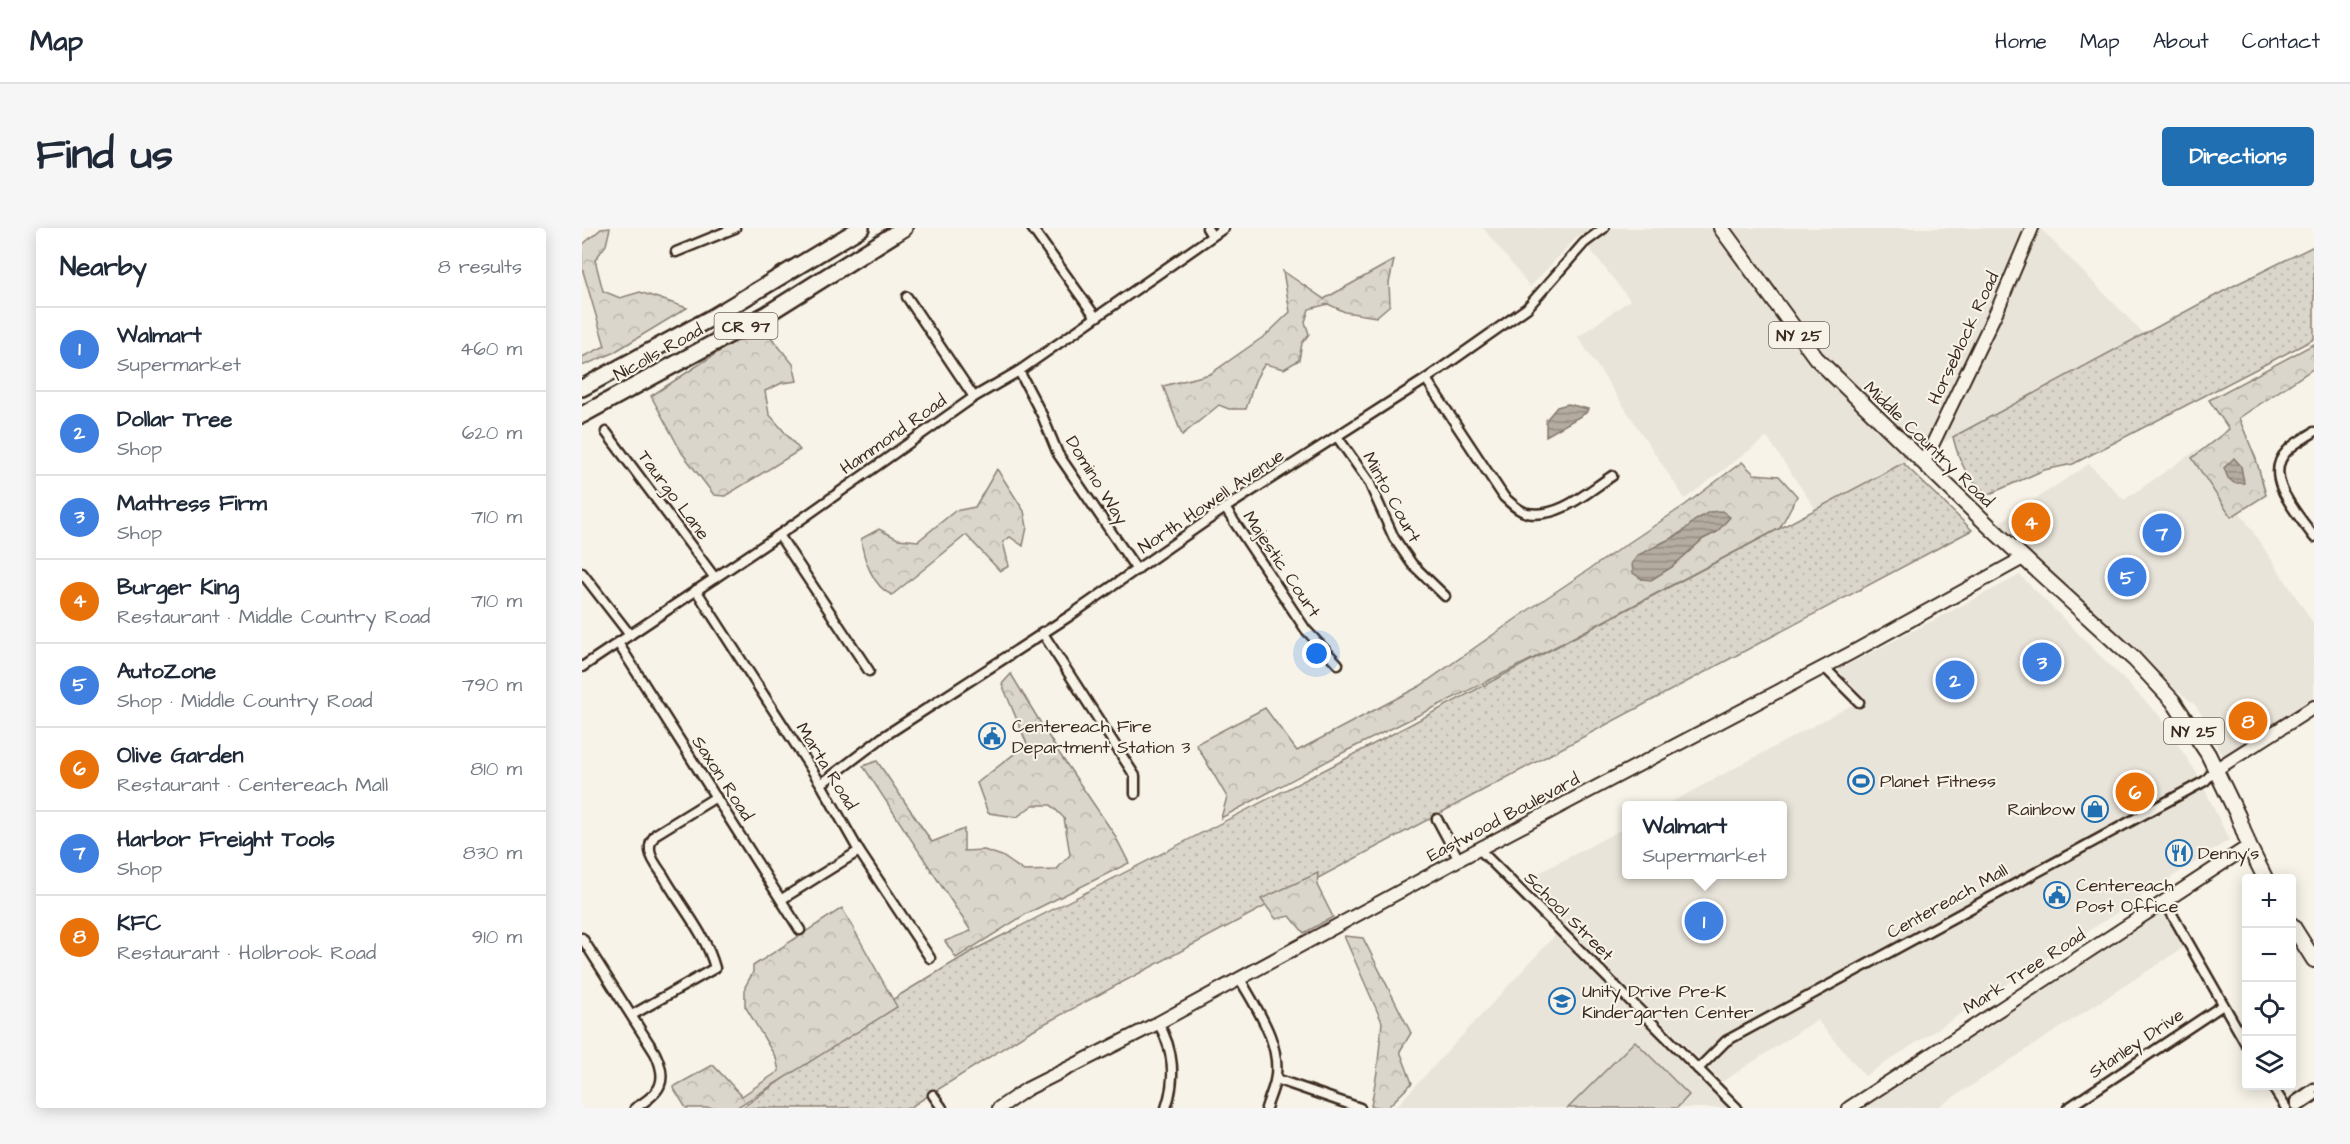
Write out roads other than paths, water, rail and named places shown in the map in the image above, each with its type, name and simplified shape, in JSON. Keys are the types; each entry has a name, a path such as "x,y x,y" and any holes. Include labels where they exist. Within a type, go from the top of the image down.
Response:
{"highway":[{"name":"Nicolls Road","path":"582,388 713,317 861,228"},
{"name":"Nicolls Road","path":"582,415 767,314 904,228"}],"main road":[{"name":"Middle Country Road","path":"1721,228 1816,358 1845,389 2023,558 2134,659 2173,701 2192,728 2215,770 2263,874"},
{"path":"2294,928 2314,960"}],"street":[{"path":"676,252 735,228"},
{"path":"1032,228 1095,316"},
{"name":"Hammond Road","path":"582,667 779,535 974,397 1019,371 1210,232 1224,228"},
{"name":"North Howell Avenue","path":"821,784 883,737 1137,570 1225,508 1338,438 1527,308 1584,243 1604,228"},
{"name":"Horseblock Road","path":"1924,462 1999,306 2032,228"},
{"path":"907,297 974,397"},
{"name":"Domino Way","path":"1019,371 1042,415 1058,454 1137,570"},
{"path":"1426,379 1504,497 1517,508 1527,513 1560,510 1612,476"},
{"name":"Taurgo Lane","path":"606,432 715,578"},
{"path":"2314,432 2286,452 2279,462 2277,476 2280,488 2314,537"},
{"name":"Minto Court","path":"1338,438 1369,482 1394,538 1412,564 1445,596"},
{"name":"Majestic Court","path":"1225,508 1306,630 1338,664"},
{"path":"779,535 869,671"},
{"name":"Eastwood Boulevard","path":"999,1108 1027,1089 1158,1023 2023,558"},
{"path":"582,573 630,635"},
{"name":"Marta Road","path":"696,590 821,784 859,851 930,958"},
{"path":"1042,632 1135,776 1135,794"},
{"name":"Saxon Road","path":"618,643 800,930"},
{"path":"1824,667 1859,702"},
{"path":"2215,770 2314,707"},
{"name":"Centereach Mall","path":"1698,1069 1726,1041 2205,781 2215,770"},
{"path":"632,1015 715,968 711,952 671,889 649,848 650,841 656,834 716,797"},
{"path":"1437,819 1459,860"},
{"name":"Mark Tree Road","path":"1849,1108 1894,1076 2249,846"},
{"name":"School Street","path":"1480,850 1737,1108"},
{"path":"782,899 859,851"},
{"path":"2164,902 2242,1036"},
{"path":"582,938 655,1053 663,1075 659,1088 635,1108"},
{"path":"1240,978 1268,1032 1274,1054 1276,1079 1266,1108"},
{"name":"Stanley Drive","path":"2068,1108 2223,1005"},
{"path":"1158,1023 1166,1036 1172,1063 1171,1089 1166,1108"},
{"path":"1276,1079 1360,1108"},
{"path":"2314,1088 2295,1101 2293,1106 2299,1106 2314,1096"},
{"path":"2275,1090 2286,1108"},
{"path":"933,1095 942,1108"}],"place":[{"name":"Burger King","path":"2031,522"},
{"name":"Harbor Freight Tools","path":"2162,533"},
{"name":"AutoZone","path":"2127,577"},
{"name":"Mattress Firm","path":"2042,662"},
{"name":"Dollar Tree","path":"1955,680"},
{"name":"KFC","path":"2248,721"},
{"name":"Centereach Fire Department Station 3","path":"992,736"},
{"name":"Planet Fitness","path":"1861,781"},
{"name":"Olive Garden","path":"2135,792"},
{"name":"Rainbow","path":"2095,809"},
{"name":"Denny's","path":"2179,853"},
{"name":"Centereach Post Office","path":"2057,895"},
{"name":"Walmart","path":"1704,921"},
{"name":"Unity Drive Pre-K Kindergarten Center","path":"1562,1001"}]}
